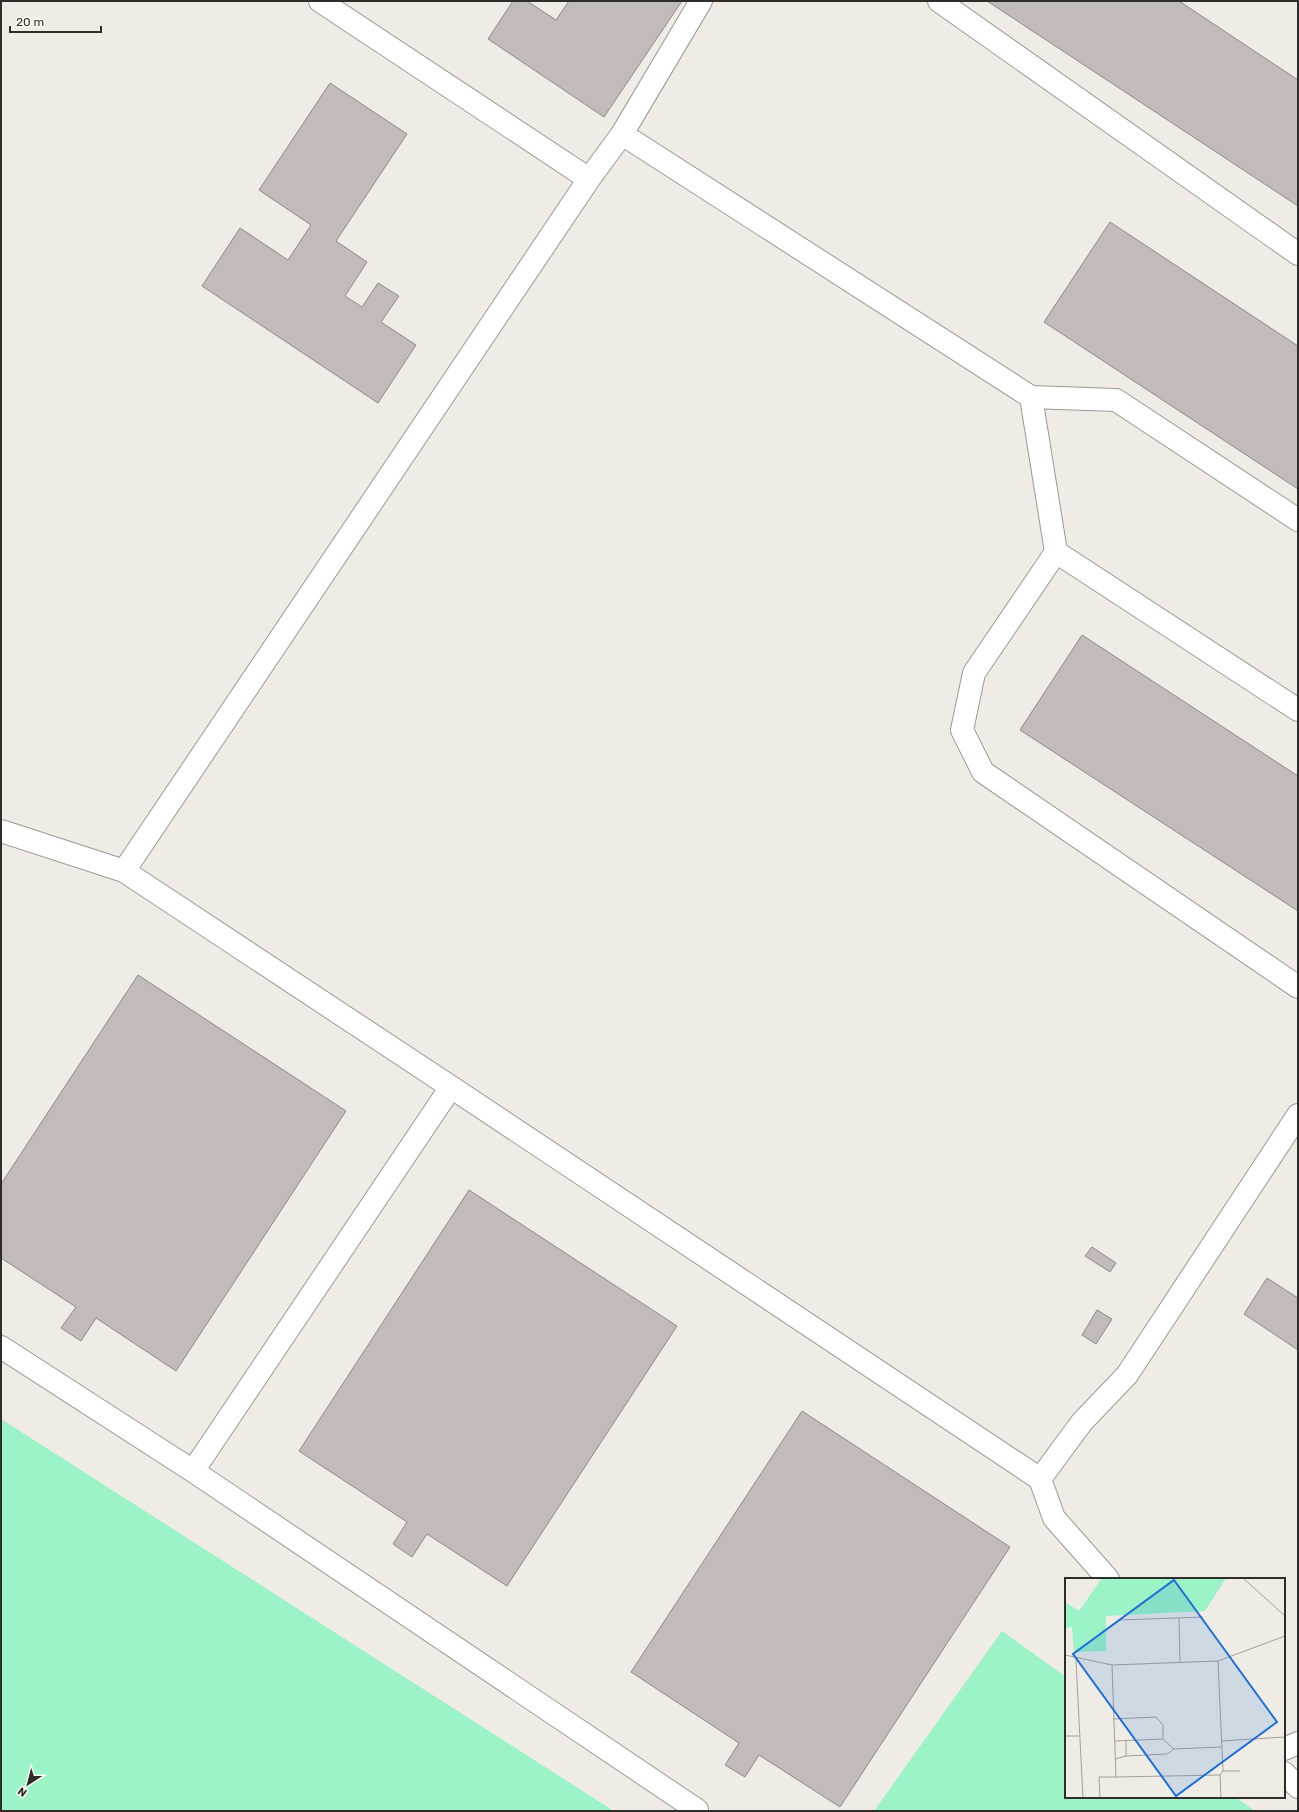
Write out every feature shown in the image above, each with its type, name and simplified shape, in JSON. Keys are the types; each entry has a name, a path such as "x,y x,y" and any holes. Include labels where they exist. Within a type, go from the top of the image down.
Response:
{"lane":[{"path":"320,1 589,179"},
{"path":"124,871 589,179 622,134 701,1"},
{"path":"939,1 1298,254"},
{"path":"622,134 1031,397 1116,400 1298,520"},
{"path":"1031,397 1056,552 974,673 962,730 983,772 1298,987"},
{"path":"1056,552 1298,710"},
{"path":"1,831 124,871 1040,1479 1054,1518 1107,1578"},
{"path":"193,1471 451,1087"},
{"path":"1040,1479 1082,1422 1127,1375 1298,1115"},
{"path":"1,1346 193,1471 697,1810"},
{"path":"1285,1749 1298,1743"},
{"path":"1285,1774 1298,1787"}],"green space":[{"path":"1,1419 614,1811 1,1811"},
{"path":"1002,1631 1065,1676 1065,1798 1236,1798 1255,1811 874,1811"}],"building":[{"path":"513,1 527,1 556,20 569,1 682,1 604,117 488,39"},
{"path":"987,1 1179,1 1298,80 1298,206"},
{"path":"330,83 407,134 336,241 367,262 345,296 362,307 378,283 399,296 381,322 416,345 378,403 202,286 240,228 288,260 311,225 259,190"},
{"path":"1110,222 1298,346 1298,489 1044,322"},
{"path":"1082,635 1298,776 1298,911 1020,730"},
{"path":"138,975 346,1111 176,1371 96,1318 81,1341 61,1328 76,1307 1,1258 1,1184"},
{"path":"469,1190 677,1326 507,1586 427,1534 412,1557 393,1544 407,1522 299,1451"},
{"path":"1092,1247 1116,1263 1110,1272 1085,1256"},
{"path":"1267,1278 1298,1298 1298,1350 1244,1314"},
{"path":"1097,1310 1112,1319 1096,1344 1082,1335"},
{"path":"802,1411 1010,1547 840,1807 759,1755 745,1777 725,1765 739,1743 631,1672"}]}
